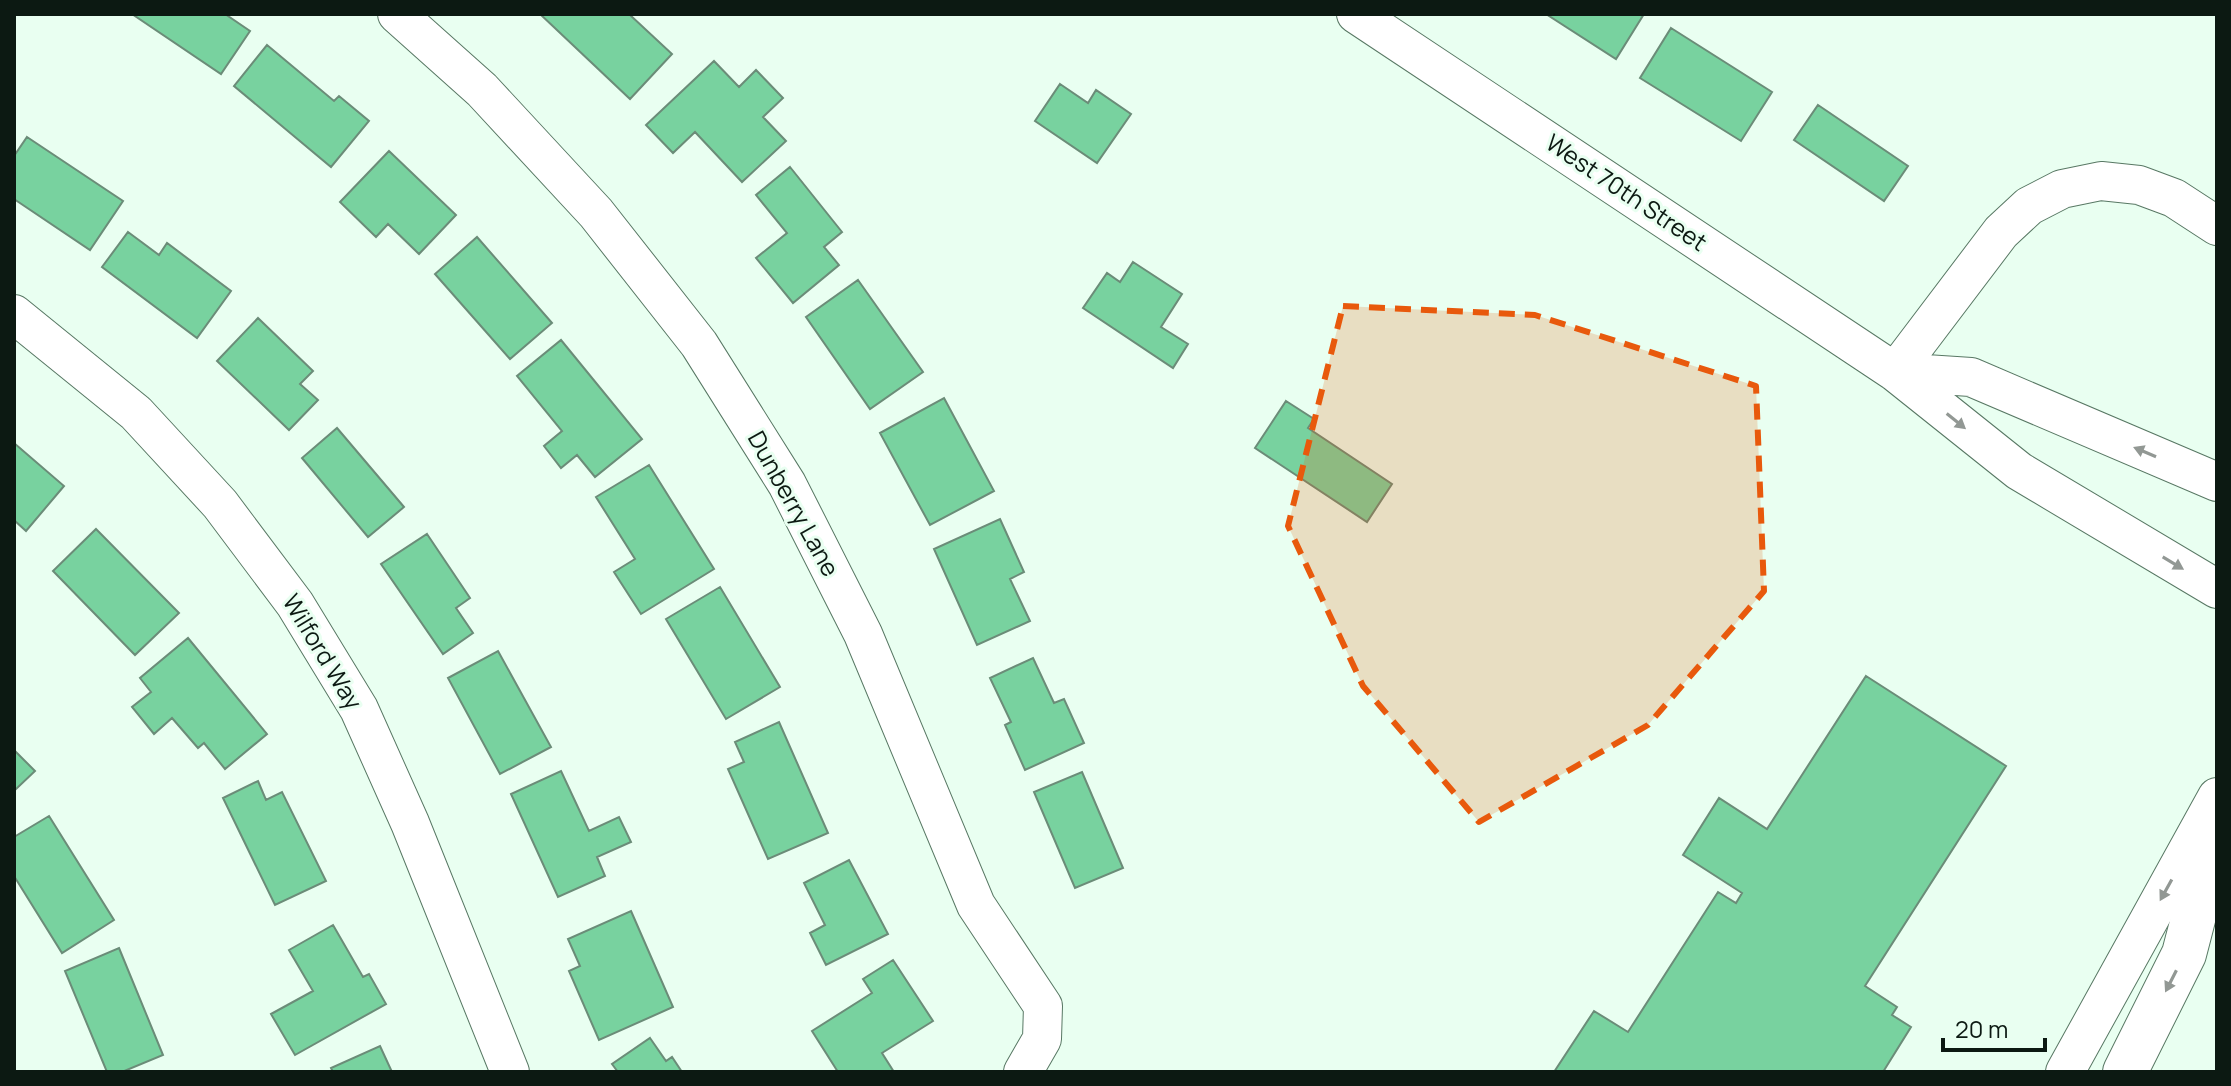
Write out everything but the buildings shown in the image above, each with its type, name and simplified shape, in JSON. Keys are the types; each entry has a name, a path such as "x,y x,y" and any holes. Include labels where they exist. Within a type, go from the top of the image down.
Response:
{"highway":[{"path":"2125,1072 2184,954 2217,827"}],"street":[{"name":"Dunberry Lane","path":"397,14 482,90 596,213 699,344 787,484 863,634 976,905 1043,1006 1042,1039 1023,1072"},
{"name":"West 70th Street","path":"1356,14 1895,372 2019,471 2217,589"},
{"path":"1895,372 2001,232 2029,206 2062,189 2101,181 2139,185 2174,198 2217,226"},
{"name":"Wilford Way","path":"14,314 136,413 220,504 295,604 359,709 410,823 510,1072"},
{"name":"West 70th Street","path":"1895,372 1971,377 2217,482"},
{"path":"2065,1072 2217,797"}],"highlighted area":[{"path":"1343,306 1535,315 1756,386 1764,591 1648,725 1479,822 1363,686 1288,526"}]}
